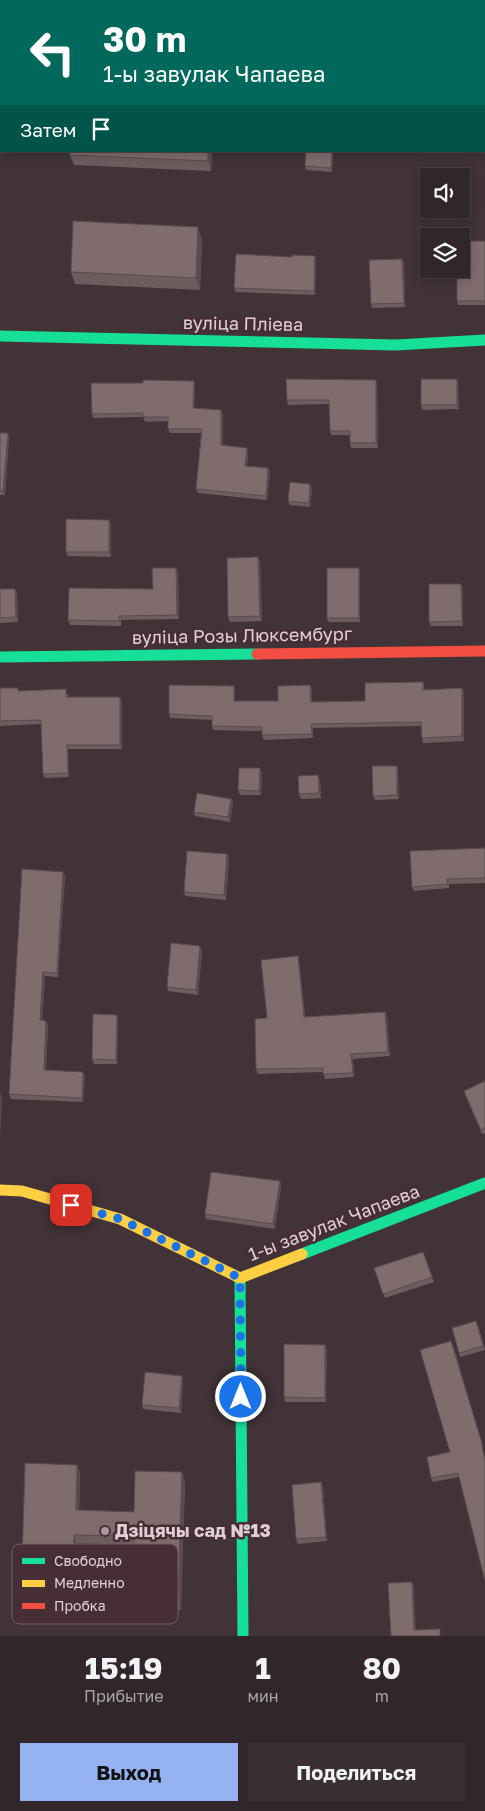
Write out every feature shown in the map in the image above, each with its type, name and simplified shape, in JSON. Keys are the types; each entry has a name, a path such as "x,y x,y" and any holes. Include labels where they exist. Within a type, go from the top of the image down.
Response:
{"street":[{"name":"вуліца Пліева","path":"0,336 396,345 485,340"},
{"name":"вуліца Розы Люксембург","path":"0,657 485,651"},
{"name":"1-ы завулак Чапаева","path":"0,1190 22,1191 120,1219 240,1278 485,1183"},
{"path":"240,1278 243,1636"}],"building":[{"path":"70,152 208,152 208,161 70,155"},
{"path":"306,152 332,152 331,168 305,166"},
{"path":"73,221 198,227 196,278 71,272"},
{"path":"470,241 485,241 485,301 457,301 457,278 470,278"},
{"path":"236,254 292,257 292,255 315,256 314,291 234,288"},
{"path":"402,259 404,303 371,304 369,260"},
{"path":"286,379 376,380 376,443 350,443 350,431 330,431 329,400 287,400"},
{"path":"421,379 457,379 457,405 421,405"},
{"path":"143,380 194,381 193,408 221,410 221,445 247,448 245,466 268,468 266,496 196,489 202,429 168,429 168,417 143,417 143,413 92,414 91,383 143,383"},
{"path":"0,433 8,433 3,491 0,491"},
{"path":"290,482 310,484 309,503 288,501"},
{"path":"66,519 109,520 109,552 66,552"},
{"path":"258,557 260,616 228,617 227,558"},
{"path":"152,568 176,568 177,615 119,616 119,621 68,620 69,588 153,589"},
{"path":"327,568 359,568 359,618 327,618"},
{"path":"429,584 461,584 462,621 429,622"},
{"path":"0,589 15,589 16,617 0,618"},
{"path":"423,682 423,690 462,688 462,736 422,738 421,722 311,724 312,734 262,735 262,727 212,726 212,716 169,714 169,685 234,686 234,701 278,701 278,686 310,685 311,702 365,701 365,683"},
{"path":"0,688 18,688 18,691 66,689 66,697 120,697 120,745 67,745 68,773 43,774 41,720 0,721"},
{"path":"372,766 397,766 397,795 373,796"},
{"path":"239,768 260,768 259,791 238,790"},
{"path":"318,775 319,793 299,794 298,776"},
{"path":"197,793 231,799 228,817 194,812"},
{"path":"485,848 485,878 447,879 448,884 412,887 410,851"},
{"path":"187,851 227,854 224,895 184,892"},
{"path":"22,869 63,872 57,973 43,972 40,1020 46,1021 44,1070 83,1072 82,1098 9,1094"},
{"path":"171,943 200,946 196,990 167,987"},
{"path":"298,956 304,1017 385,1012 388,1052 351,1054 353,1073 323,1074 323,1068 256,1069 255,1019 267,1018 261,960"},
{"path":"93,1014 117,1015 116,1060 92,1059"},
{"path":"485,1081 485,1128 481,1130 464,1091"},
{"path":"211,1172 280,1181 273,1224 205,1214"},
{"path":"423,1252 432,1277 383,1294 374,1268"},
{"path":"476,1321 483,1346 459,1353 452,1328"},
{"path":"451,1341 481,1440 485,1461 485,1581 458,1473 431,1478 427,1457 450,1452 420,1350"},
{"path":"284,1344 325,1345 325,1398 284,1397"},
{"path":"145,1372 182,1376 179,1408 142,1405"},
{"path":"25,1463 77,1465 76,1510 134,1512 135,1471 182,1472 178,1601 178,1544 134,1544 134,1536 74,1535 74,1544 23,1544"},
{"path":"321,1482 326,1537 296,1539 292,1485"},
{"path":"412,1582 414,1630 440,1629 440,1636 391,1636 388,1583"}],"traffic: fast":[{"path":"0,336 396,345 485,340"},
{"path":"0,657 257,654"},
{"path":"302,1254 485,1183"},
{"path":"240,1278 243,1636"}],"traffic: slow":[{"path":"0,1190 22,1191 120,1219 240,1278 302,1254"}],"traffic: jam":[{"path":"257,654 485,651"}],"place":[{"name":"Дзіцячы сад №13","path":"105,1531"}],"route":[{"path":"71,1205 120,1219 240,1278 241,1397"}]}
